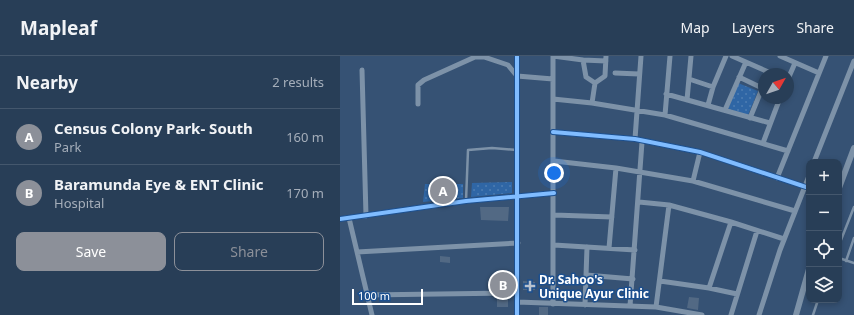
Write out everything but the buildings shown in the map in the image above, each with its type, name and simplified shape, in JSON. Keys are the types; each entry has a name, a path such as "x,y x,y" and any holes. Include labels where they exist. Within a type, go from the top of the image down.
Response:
{"street":[{"path":"517,56 517,315"},
{"path":"553,304 553,56 576,57 583,60 606,59 605,76 595,83 592,103"},
{"path":"635,139 641,56"},
{"path":"665,115 670,56"},
{"path":"687,100 691,56"},
{"path":"708,105 713,87 726,56"},
{"path":"732,56 759,68"},
{"path":"780,56 819,73"},
{"path":"777,178 826,56"},
{"path":"418,104 418,84 467,59 484,57 493,58 508,65 518,76 553,79"},
{"path":"583,60 586,77 595,83"},
{"path":"815,159 854,60"},
{"path":"724,110 746,62"},
{"path":"792,68 794,63"},
{"path":"362,70 366,216"},
{"path":"615,73 639,74"},
{"path":"739,77 758,84"},
{"path":"689,79 713,87"},
{"path":"666,94 770,123"},
{"path":"750,118 758,98"},
{"path":"553,99 592,103 665,115 788,151"},
{"path":"763,143 778,104"},
{"path":"553,132 635,139 642,142 700,152 806,187"},
{"path":"630,306 642,142"},
{"path":"842,180 854,148"},
{"path":"693,182 700,152"},
{"path":"554,162 640,171 693,182 795,211"},
{"path":"609,248 616,168"},
{"path":"759,315 784,239 795,211 806,189"},
{"path":"340,219 466,201 518,195 554,193"},
{"path":"638,202 669,205 731,222 784,239"},
{"path":"656,307 669,205"},
{"path":"554,215 612,217"},
{"path":"349,218 372,315"},
{"path":"709,288 731,222"},
{"path":"731,315 757,231"},
{"path":"357,252 518,243"},
{"path":"554,245 635,250"},
{"path":"585,305 587,247"},
{"path":"586,275 633,279"},
{"path":"796,315 806,280"},
{"path":"660,281 738,294"},
{"path":"367,295 517,293"},
{"path":"517,302 656,307 702,315"}],"lane":[{"path":"466,201 468,150 492,148 518,150"},
{"path":"842,238 854,207"},
{"path":"846,261 854,238"},
{"path":"842,259 854,263"},
{"path":"813,315 817,303"}],"shaded area":[{"path":"738,83 758,91 748,115 728,109"},
{"path":"512,182 512,193 471,197 472,183"},
{"path":"425,184 463,184 463,198 423,202"}],"cycle path":[{"path":"517,56 517,315"},
{"path":"553,132 635,139 700,152 806,187"},
{"path":"340,219 466,201 554,193"}],"place":[{"name":"Census Colony Park- South","path":"443,191"},
{"name":"Baramunda Eye & ENT Clinic","path":"503,285"},
{"name":"Dr. Sahoo's Unique Ayur Clinic","path":"530,286"}]}
